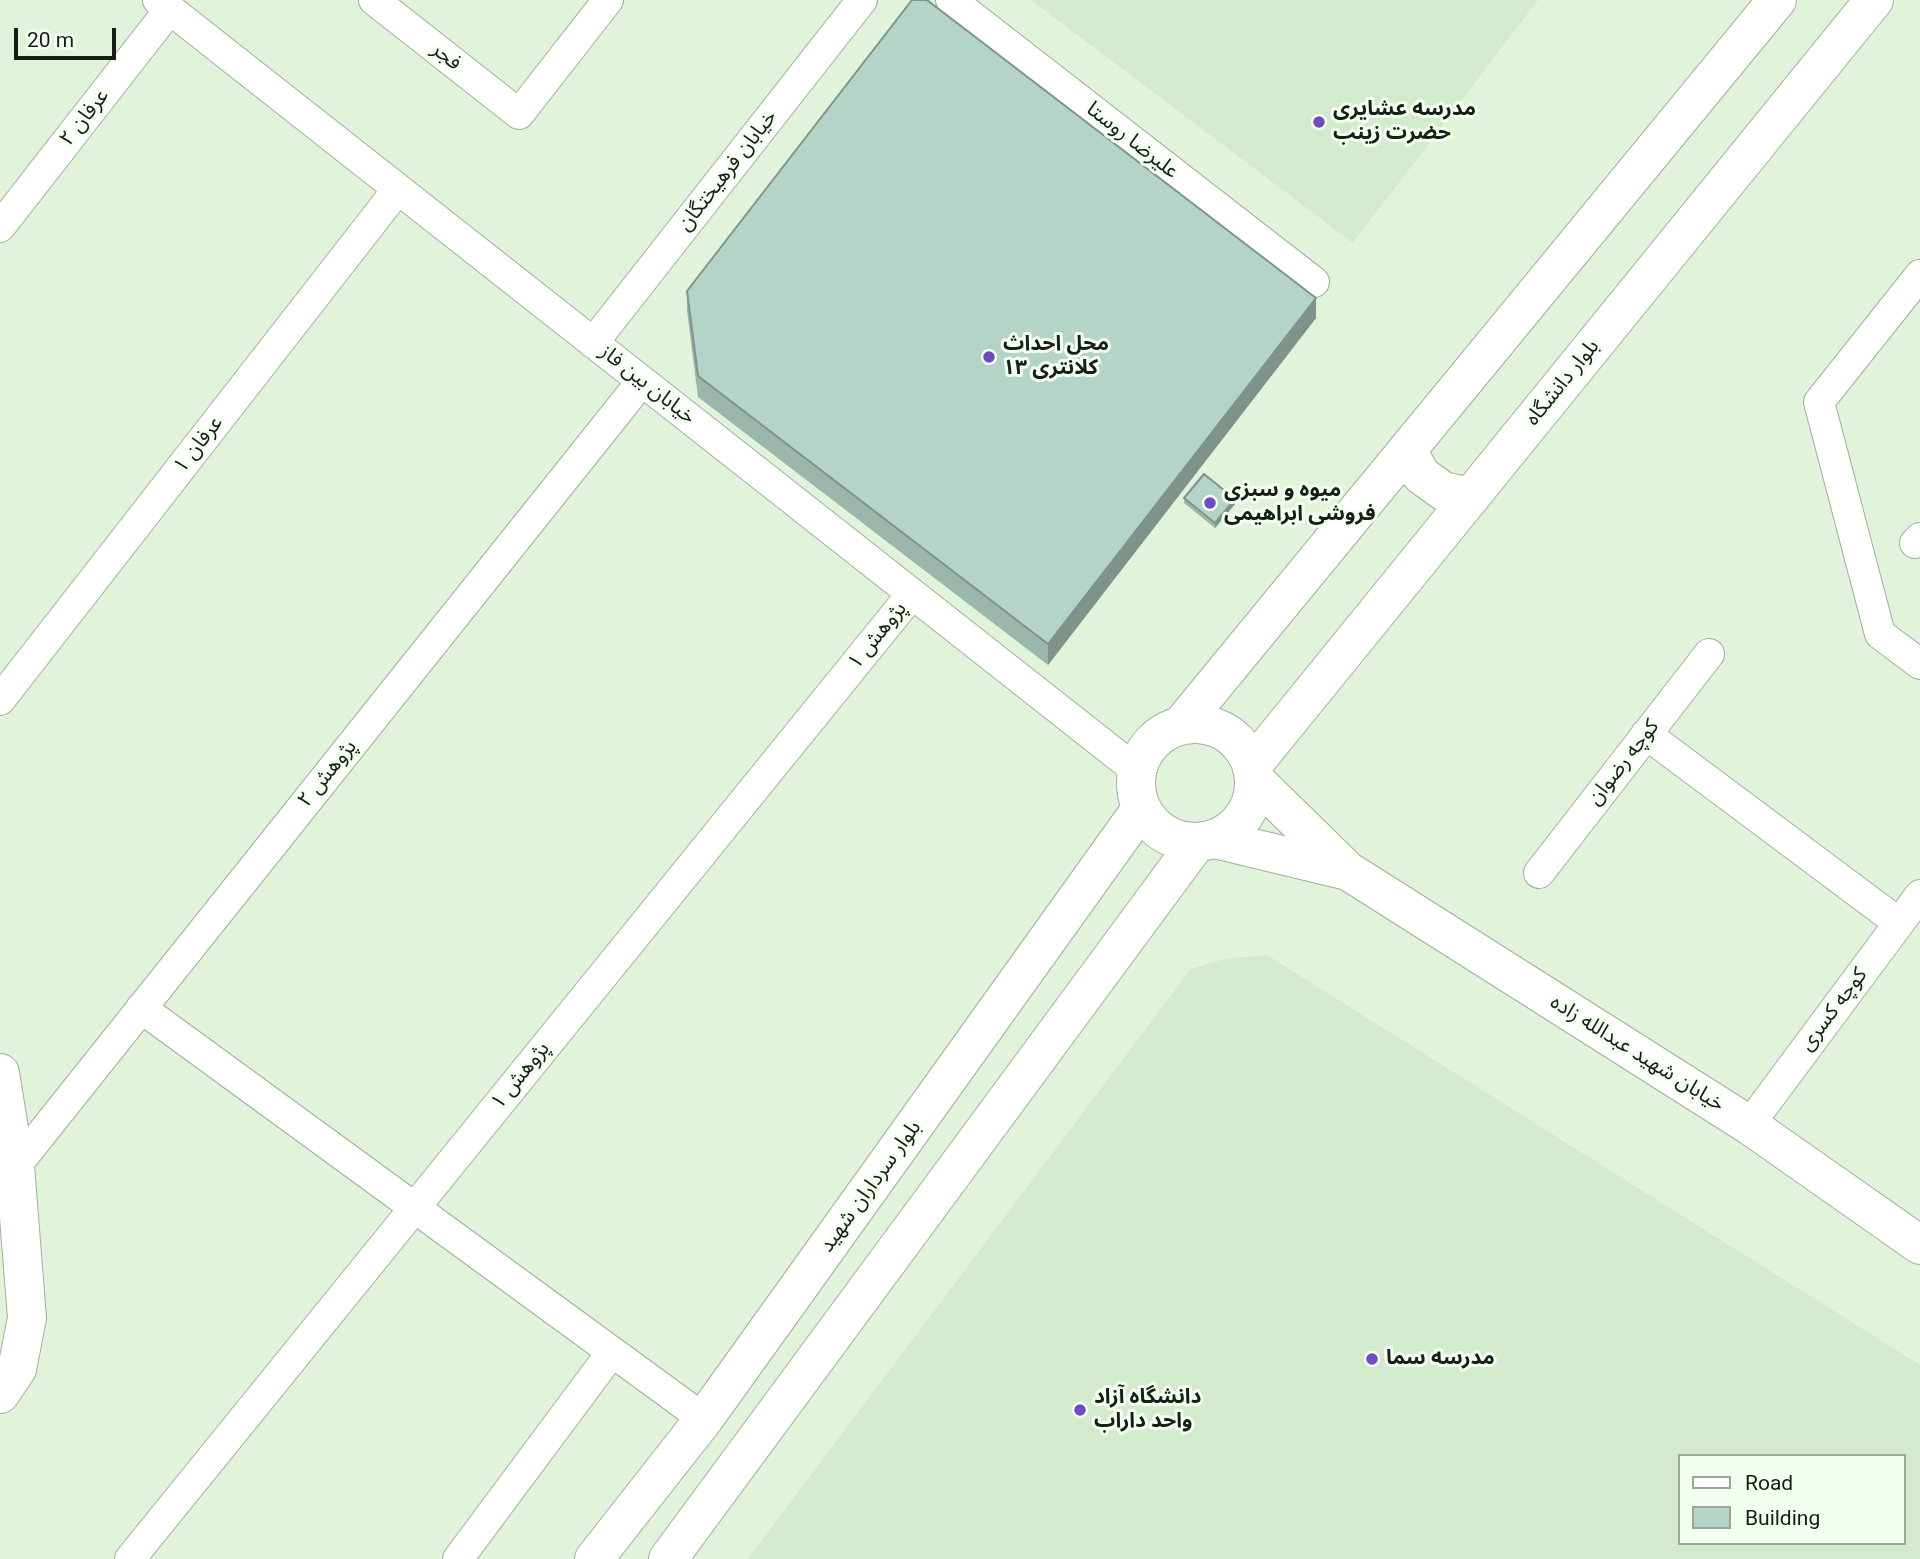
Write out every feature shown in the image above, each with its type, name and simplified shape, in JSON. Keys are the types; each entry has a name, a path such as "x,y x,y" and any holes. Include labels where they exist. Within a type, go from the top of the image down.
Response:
{"main road":[{"path":"1181,724 1777,0"},
{"name":"بلوار دانشگاه","path":"1254,773 1471,497 1874,0"},
{"path":"1407,450 1421,475 1443,491 1471,497"},
{"path":"1181,724 1204,724 1225,732 1242,746 1254,773 1348,871 1206,841 1171,837 1159,830 1141,809 1136,790 1136,770 1142,755 1152,741 1181,724"},
{"path":"668,1559 978,1141 1206,841 1229,832 1244,816 1254,795 1254,773"},
{"name":"بلوار سرداران شهید","path":"594,1559 704,1419 1141,809"},
{"name":"خیابان شهید عبدالله زاده","path":"1348,871 1749,1125 1917,1237"},
{"path":"0,1073 8,1176 27,1318 17,1369 0,1394"},
{"path":"930,1104 950,1110 967,1123 978,1141"}],"street":[{"name":"فجر","path":"374,0 519,114 608,0"},
{"name":"خیابان فرهیختگان","path":"593,343 862,0"},
{"name":"علیرضا روستا","path":"951,0 1314,282"},
{"name":"خیابان بین فاز","path":"164,4 1136,770"},
{"name":"عرفان ۲","path":"0,227 164,4"},
{"name":"عرفان ۱","path":"0,700 398,189"},
{"path":"1920,275 1819,402 1880,634 1920,664"},
{"name":"پژوهش ۲","path":"8,1176 642,381"},
{"name":"پژوهش ۱","path":"131,1559 912,594"},
{"name":"کوچه رضوان","path":"1539,873 1709,654"},
{"path":"1646,734 1899,923"},
{"name":"کوچه کسری","path":"1749,1125 1920,895"},
{"path":"141,1008 704,1419"},
{"path":"458,1559 612,1352"}],"shaded area":[{"name":"مدرسه عشایری حضرت زینب","path":"1031,0 1538,0 1353,243"},
{"path":"1267,955 1920,1365 1920,1559 748,1559 1191,969 1224,959"}],"building":[{"name":"محل احداث کلانتری ۱۳","path":"912,0 927,0 1316,298 1048,644 698,376 687,291"},
{"name":"میوه و سبزی فروشی ابراهیمی","path":"1204,474 1235,499 1215,523 1184,498"}],"place":[{"name":"مدرسه عشایری حضرت زینب","path":"1319,122"},
{"name":"محل احداث کلانتری ۱۳","path":"989,357"},
{"name":"میوه و سبزی فروشی ابراهیمی","path":"1210,503"},
{"name":"مدرسه سما","path":"1372,1359"},
{"name":"دانشگاه آزاد واحد داراب","path":"1080,1410"}]}
